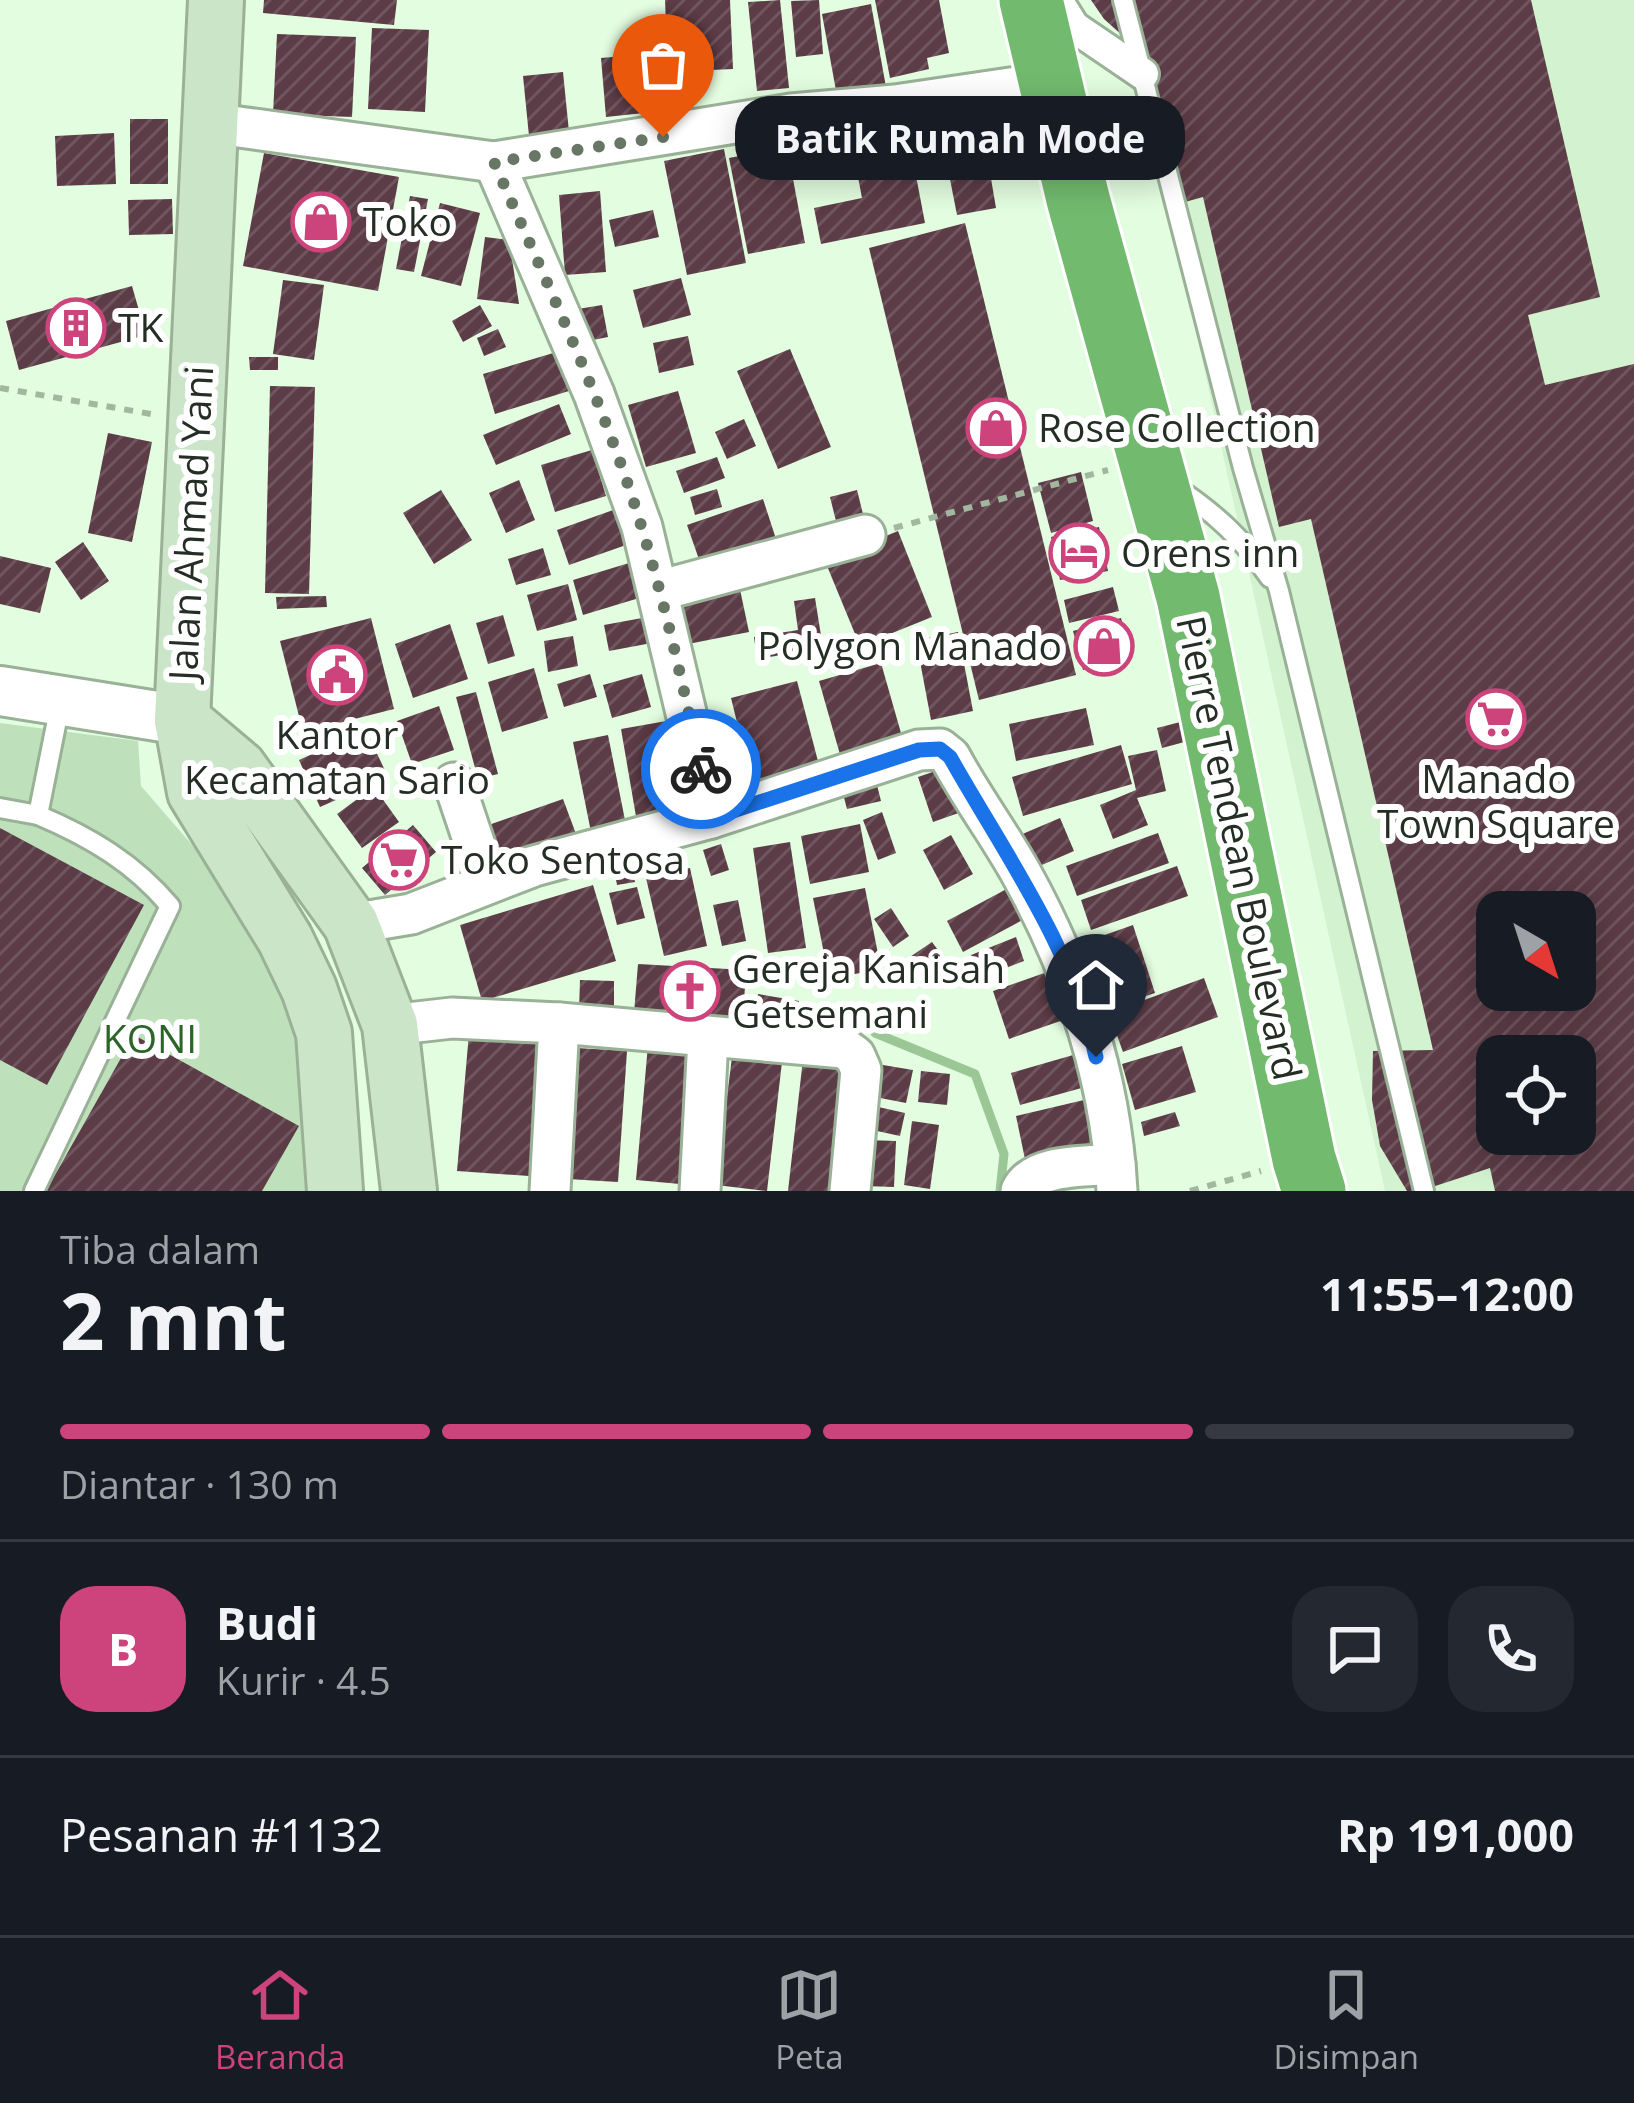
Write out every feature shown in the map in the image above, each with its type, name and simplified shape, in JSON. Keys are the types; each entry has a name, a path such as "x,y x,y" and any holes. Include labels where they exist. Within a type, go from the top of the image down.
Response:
{"highway":[{"name":"Pierre Tendean Boulevard","path":"999,0 1044,52 1078,199 1154,466 1188,597 1309,1175"}],"main road":[{"name":"Jalan Ahmad Yani","path":"216,0 182,720 239,768 351,924 390,1025 409,1191"},
{"path":"182,720 195,792 285,939 324,1034 335,1191"}],"street":[{"path":"1044,52 1057,0"},
{"path":"210,123 494,162 791,114 895,105 1044,52 1143,74"},
{"path":"494,162 594,394 642,527 711,818"},
{"path":"658,591 865,536"},
{"path":"0,691 182,720"},
{"path":"351,924 428,908 487,881 711,818 919,750 940,749 950,757 1023,877 1090,1026 1116,1178 1038,1174 1026,1180 1021,1191"},
{"path":"462,808 487,881"},
{"path":"390,1025 452,1018 560,1023 844,1048 855,1056 861,1070 850,1191"},
{"path":"550,1191 560,1023"},
{"path":"700,1191 708,1038"}],"lane":[{"path":"1123,0 1243,469 1279,591 1424,1191"},
{"path":"1154,466 1246,543 1279,591"},
{"path":"38,815 61,700"},
{"path":"0,808 38,815 109,850 150,882 170,906 34,1191"}],"path":[{"path":"0,388 196,422"},
{"path":"865,536 1154,466"},
{"path":"1190,1191 1309,1175"}],"shaded area":[{"name":"Manado Town Square","path":"1123,0 1634,0 1634,1191 1385,1191"}],"green space":[{"name":"KONI","path":"0,723 138,741 141,786 252,914 294,988 319,1191 0,1191"}],"building":[{"path":"264,0 397,0 394,25 263,13"},
{"path":"665,0 730,0 733,69 668,72"},
{"path":"780,0 789,88 757,91 748,2"},
{"path":"819,0 823,54 796,57 791,1"},
{"path":"875,0 939,0 949,53 927,58 929,69 890,78"},
{"name":"Manado Town Square","path":"1091,0 1531,0 1600,297 1528,315 1545,385 1634,364 1634,1191 1495,1191 1490,1168 1407,1191 1380,1146 1372,1100 1373,1051 1433,1050 1311,519 1279,527 1203,197 1185,202 1143,54 1104,19"},
{"path":"871,4 886,87 837,96 822,14"},
{"path":"372,28 429,30 425,112 368,109"},
{"path":"277,34 356,37 352,117 273,114"},
{"path":"657,53 663,111 606,117 601,58"},
{"path":"563,72 569,132 529,136 523,76"},
{"path":"130,119 168,119 168,184 130,184"},
{"path":"114,133 116,184 57,186 55,136"},
{"path":"908,134 925,223 821,244 814,208 862,198 852,145"},
{"path":"787,147 805,243 748,254 729,158"},
{"path":"724,149 746,263 687,275 664,161"},
{"name":"Toko","path":"264,153 399,177 378,291 243,266"},
{"path":"989,167 996,208 957,215 949,174"},
{"path":"600,191 606,272 565,275 559,195"},
{"path":"410,196 428,199 414,272 396,269"},
{"path":"172,199 173,234 129,235 128,200"},
{"path":"440,203 480,213 461,286 421,276"},
{"path":"653,210 659,237 615,247 609,220"},
{"path":"965,223 1076,675 979,700 869,248"},
{"path":"485,237 509,240 519,304 477,299"},
{"path":"681,278 691,315 643,328 633,290"},
{"path":"283,280 324,285 314,360 273,354"},
{"name":"TK","path":"132,286 146,335 19,370 6,321"},
{"path":"480,305 492,326 463,342 452,321"},
{"path":"602,305 608,337 578,343 572,310"},
{"path":"498,329 506,347 484,356 477,338"},
{"path":"688,336 694,365 659,373 653,343"},
{"path":"790,349 831,447 778,469 737,371"},
{"path":"560,351 572,390 495,414 483,374"},
{"path":"249,357 278,357 278,370 250,370"},
{"path":"270,386 315,387 309,594 265,593"},
{"path":"678,391 696,453 646,467 628,405"},
{"path":"559,404 571,434 496,465 483,435"},
{"path":"744,419 756,446 727,459 715,432"},
{"path":"108,433 152,442 132,542 88,533"},
{"path":"592,450 606,496 555,512 541,465"},
{"path":"717,457 725,478 684,493 676,471"},
{"path":"1081,472 1093,521 1051,533 1038,483"},
{"path":"519,480 535,520 506,533 489,493"},
{"path":"717,489 722,507 695,515 690,497"},
{"path":"441,490 472,540 434,564 403,513"},
{"path":"857,490 863,514 836,521 830,497"},
{"path":"763,499 777,542 702,568 687,525"},
{"path":"616,509 629,544 569,565 557,530"},
{"path":"1099,527 1108,571 1060,580 1051,537"},
{"path":"898,531 932,617 860,646 825,561"},
{"path":"83,542 109,581 81,600 55,562"},
{"path":"543,548 551,575 516,585 508,559"},
{"path":"0,556 51,568 40,613 0,604"},
{"path":"639,560 649,595 583,615 573,580"},
{"path":"738,580 749,632 688,644 678,592"},
{"path":"568,584 577,620 537,631 527,595"},
{"path":"1113,587 1119,611 1069,623 1064,600"},
{"path":"326,596 327,607 277,609 276,597"},
{"path":"815,598 823,648 757,659 754,637 798,630 794,601"},
{"path":"503,615 515,656 488,664 476,623"},
{"path":"653,616 657,642 609,651 604,625"},
{"name":"Kantor Kecamatan Sario","path":"371,618 394,709 303,732 280,641"},
{"path":"1121,618 1131,657 1083,670 1073,631"},
{"path":"450,624 468,679 413,698 395,644"},
{"path":"958,632 973,711 931,720 916,640"},
{"path":"573,636 578,666 548,672 544,641"},
{"path":"881,663 903,740 841,758 819,681"},
{"path":"534,668 548,718 502,732 488,682"},
{"path":"590,674 597,697 564,707 557,684"},
{"path":"642,674 651,707 612,718 603,685"},
{"path":"797,681 819,765 752,783 731,698"},
{"path":"476,692 498,774 478,779 456,697"},
{"path":"439,706 454,750 412,764 397,721"},
{"path":"1086,708 1094,745 1016,761 1009,724"},
{"path":"678,719 696,818 638,828 621,729"},
{"path":"1188,720 1192,740 1162,748 1157,728"},
{"path":"366,730 388,777 320,807 299,760"},
{"path":"608,735 627,830 592,837 573,742"},
{"path":"1121,745 1132,784 1023,816 1012,777"},
{"path":"1157,750 1166,791 1137,798 1148,825 1113,839 1100,805 1136,790 1128,756"},
{"path":"953,765 967,810 933,822 918,777"},
{"path":"876,781 881,801 847,809 842,790"},
{"path":"374,787 399,822 362,848 337,814"},
{"path":"563,799 579,842 495,872 480,828"},
{"path":"882,812 896,853 878,860 863,820"},
{"path":"1060,818 1074,851 1028,871 1013,838"},
{"path":"860,824 869,872 810,884 801,836"},
{"name":"Toko Sentosa","path":"413,825 436,852 385,895 362,868"},
{"path":"0,828 144,905 47,1085 0,1060"},
{"path":"1158,833 1169,863 1077,896 1066,866"},
{"path":"951,835 973,874 944,890 923,850"},
{"path":"790,842 806,948 768,953 753,848"},
{"path":"721,844 729,870 711,876 703,850"},
{"path":"681,850 685,864 645,877 641,863"},
{"path":"630,860 635,882 617,885 613,864"},
{"path":"1177,866 1188,896 1091,930 1081,900"},
{"path":"690,868 707,946 664,956 646,878"},
{"path":"593,885 616,961 482,1001 460,925"},
{"path":"1014,885 1030,916 963,952 947,921"},
{"path":"637,887 645,918 617,925 609,893"},
{"path":"865,888 881,969 829,979 813,898"},
{"path":"738,900 746,941 722,946 713,905"},
{"path":"891,908 909,936 893,947 874,919"},
{"path":"1133,925 1155,993 1122,1004 1099,937"},
{"path":"1093,935 1112,998 1087,1006 1068,943"},
{"path":"1016,937 1024,961 980,978 971,955"},
{"path":"932,942 943,957 912,978 901,963"},
{"name":"Gereja Kanisah Getsemani","path":"638,964 746,970 743,1019 634,1013"},
{"path":"1050,971 1066,1019 1009,1039 993,991"},
{"path":"1204,978 1218,1017 1123,1052 1109,1013"},
{"path":"580,980 614,981 614,1011 579,1011"},
{"path":"758,994 799,1001 794,1034 752,1027"},
{"path":"469,1033 540,1038 529,1176 457,1171"},
{"path":"134,1035 299,1126 262,1191 46,1191"},
{"path":"648,1045 701,1049 691,1185 636,1180"},
{"path":"1182,1046 1196,1092 1135,1110 1122,1064"},
{"path":"577,1048 627,1051 618,1182 568,1179"},
{"path":"1087,1051 1096,1084 1020,1105 1011,1073"},
{"path":"732,1057 782,1062 767,1191 716,1185"},
{"path":"803,1059 856,1064 842,1191 788,1191"},
{"path":"877,1064 913,1070 906,1103 870,1096"},
{"path":"921,1071 950,1074 947,1105 918,1102"},
{"path":"1101,1096 1112,1144 1026,1164 1016,1116"},
{"path":"874,1106 905,1113 900,1136 868,1129"},
{"path":"1175,1112 1180,1126 1144,1136 1141,1122"},
{"path":"912,1121 939,1125 930,1189 904,1185"},
{"path":"866,1140 896,1141 894,1187 864,1186"}],"waterway":[{"path":"875,1033 975,1074 1004,1154 1000,1191"}],"way so far":[{"path":"663,137 494,162 623,471 642,527 701,769"}],"place":[{"name":"Batik Rumah Mode","path":"663,137"},
{"name":"Toko","path":"321,222"},
{"name":"TK","path":"76,328"},
{"name":"Rose Collection","path":"996,428"},
{"name":"Orens inn","path":"1079,553"},
{"name":"Polygon Manado","path":"1104,646"},
{"name":"Kantor Kecamatan Sario","path":"337,675"},
{"name":"Manado Town Square","path":"1496,719"},
{"name":"Toko Sentosa","path":"399,860"},
{"name":"Gereja Kanisah Getsemani","path":"690,991"}],"route":[{"path":"701,769 711,818 919,750 940,749 950,757 1023,877 1090,1026 1096,1057"}]}
